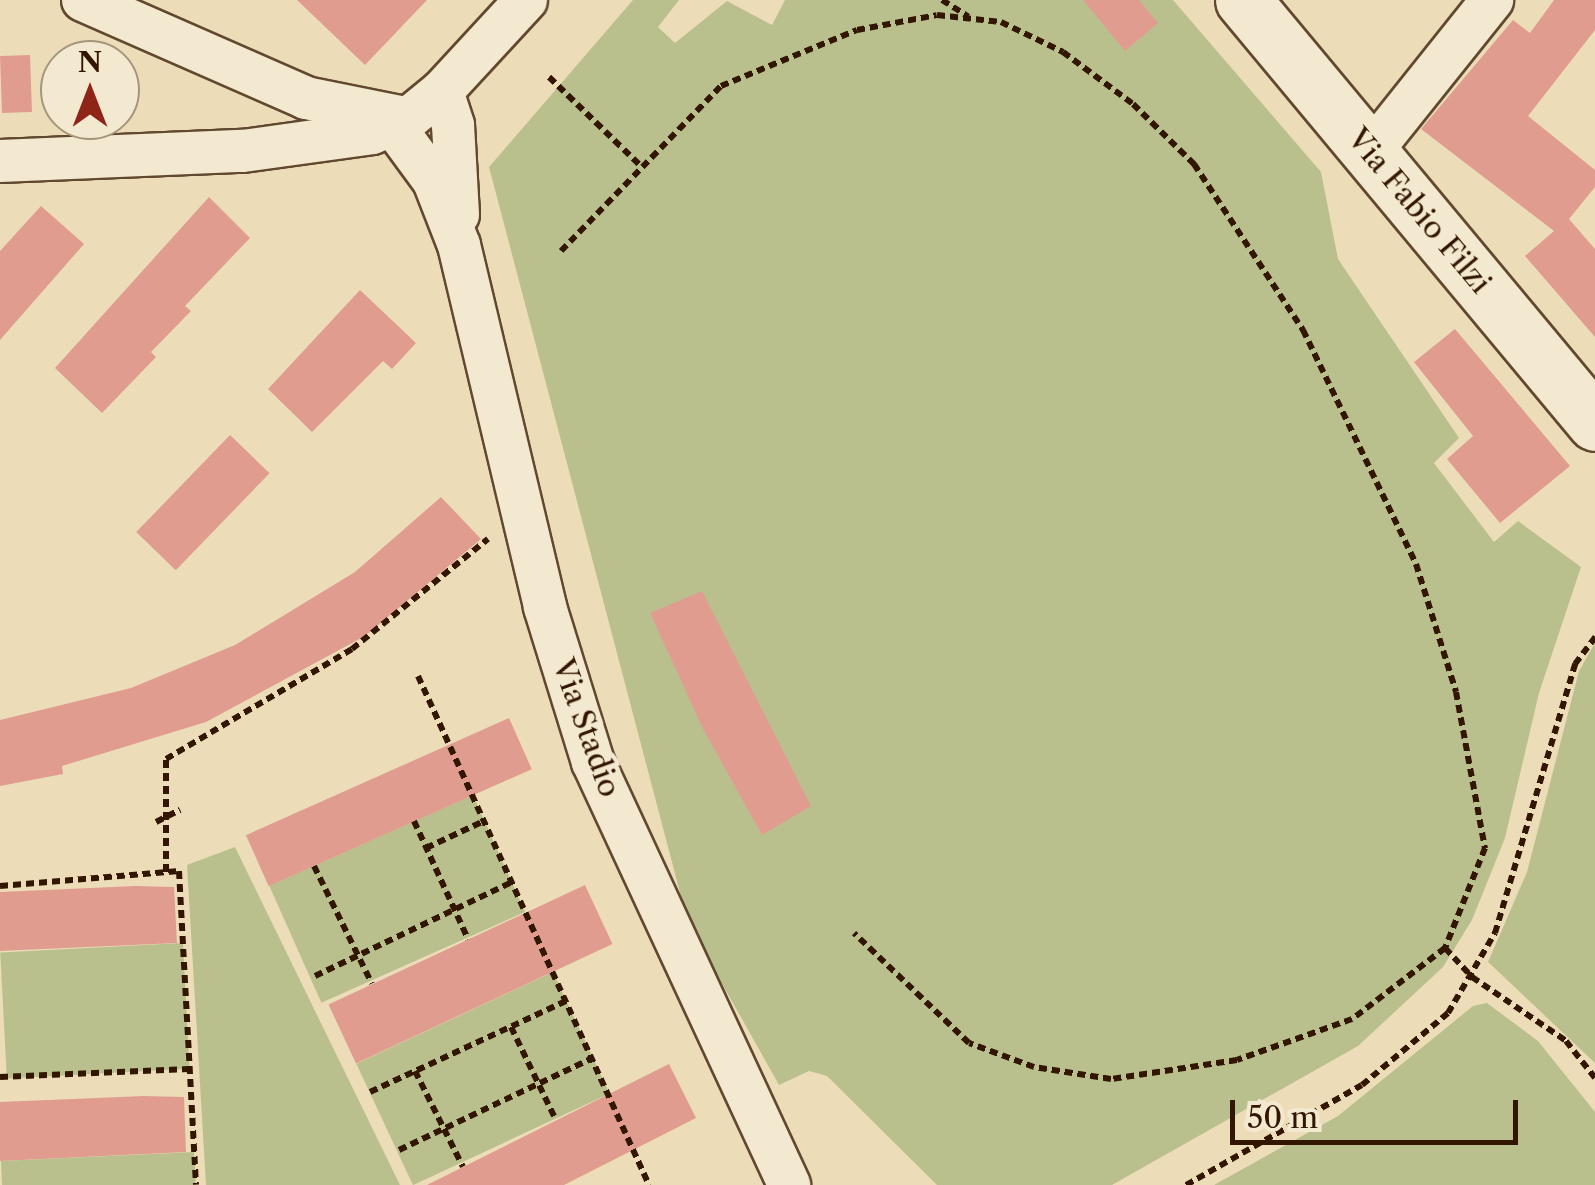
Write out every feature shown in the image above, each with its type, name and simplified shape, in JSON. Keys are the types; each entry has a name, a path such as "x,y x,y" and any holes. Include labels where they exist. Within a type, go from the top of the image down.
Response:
{"street":[{"path":"83,0 249,75 338,109 401,121"},
{"path":"0,161 325,144 401,121 442,92 526,0"},
{"name":"Via Fabio Filzi","path":"1243,0 1595,423"},
{"path":"1370,153 1492,0"},
{"path":"243,151 257,139 268,108 249,75"},
{"name":"Via Stadio","path":"442,92 453,124 459,245"},
{"name":"Via Stadio","path":"401,121 434,181 459,245 521,509 593,762 789,1185"}],"path":[{"path":"942,0 973,19"},
{"path":"561,251 721,86 857,30 938,16 1001,22 1063,52 1133,104 1194,164 1303,330 1416,564 1460,709 1484,848 1445,948 1352,1019 1237,1060 1111,1079 1034,1067 970,1042 854,933"},
{"path":"549,77 642,167"},
{"path":"166,872 166,759 396,619 521,509"},
{"path":"1186,1185 1312,1116 1408,1052 1472,978 1515,879 1575,664 1595,636"},
{"path":"418,676 650,1185"},
{"path":"156,822 180,810"},
{"path":"426,848 484,820"},
{"path":"414,821 468,939"},
{"path":"314,866 372,984"},
{"path":"0,886 179,871 196,1185"},
{"path":"314,976 512,882"},
{"path":"1445,948 1472,978 1566,1040 1595,1078"},
{"path":"370,1092 566,1001"},
{"path":"510,1026 556,1120"},
{"path":"399,1150 593,1058"},
{"path":"0,1078 189,1069"},
{"path":"415,1070 463,1167"}],"green space":[{"path":"633,0 679,0 658,27 675,43 727,1 772,25 785,0 1173,0 1321,172 1338,259 1459,438 1434,463 1494,542 1518,521 1581,567 1539,693 1505,838 1472,920 1443,967 1358,1046 1112,1185 937,1185 827,1076 809,1071 779,1085 688,923 489,167"},
{"path":"1595,643 1595,1063 1488,962 1527,872 1579,671"},
{"path":"473,795 525,912 321,1003 269,886"},
{"path":"235,847 400,1185 206,1185 187,865"},
{"path":"183,943 190,1069 7,1078 0,953"},
{"path":"553,972 610,1093 413,1185 356,1064"},
{"path":"1487,1003 1538,1041 1595,1112 1595,1185 1214,1185 1338,1116 1473,1006"},
{"path":"194,1152 196,1185 2,1185 1,1161"}],"building":[{"path":"297,0 427,0 365,65"},
{"path":"1083,0 1139,0 1158,23 1125,51"},
{"path":"1554,0 1595,0 1595,30 1528,116 1595,170 1595,187 1569,219 1595,249 1595,337 1525,256 1554,231 1421,129 1513,20 1530,33"},
{"path":"30,55 32,112 2,113 0,56"},
{"path":"209,197 250,238 185,306 191,311 151,352 156,357 102,413 55,368"},
{"path":"41,206 84,244 0,340 0,251"},
{"path":"360,290 416,343 392,369 383,361 312,432 268,389"},
{"path":"1455,329 1570,466 1500,523 1447,459 1473,436 1414,362"},
{"path":"230,435 270,473 176,570 136,532"},
{"path":"441,497 481,539 365,636 206,722 62,766 63,774 0,786 0,720 131,688 235,645 355,572"},
{"path":"702,591 811,806 762,835 703,729 650,613"},
{"path":"509,718 532,769 269,886 246,835"},
{"path":"585,885 612,944 356,1064 329,1005"},
{"path":"174,887 177,943 0,951 0,892"},
{"path":"669,1064 696,1118 564,1185 427,1185"},
{"path":"184,1097 186,1152 0,1161 0,1102"}]}
